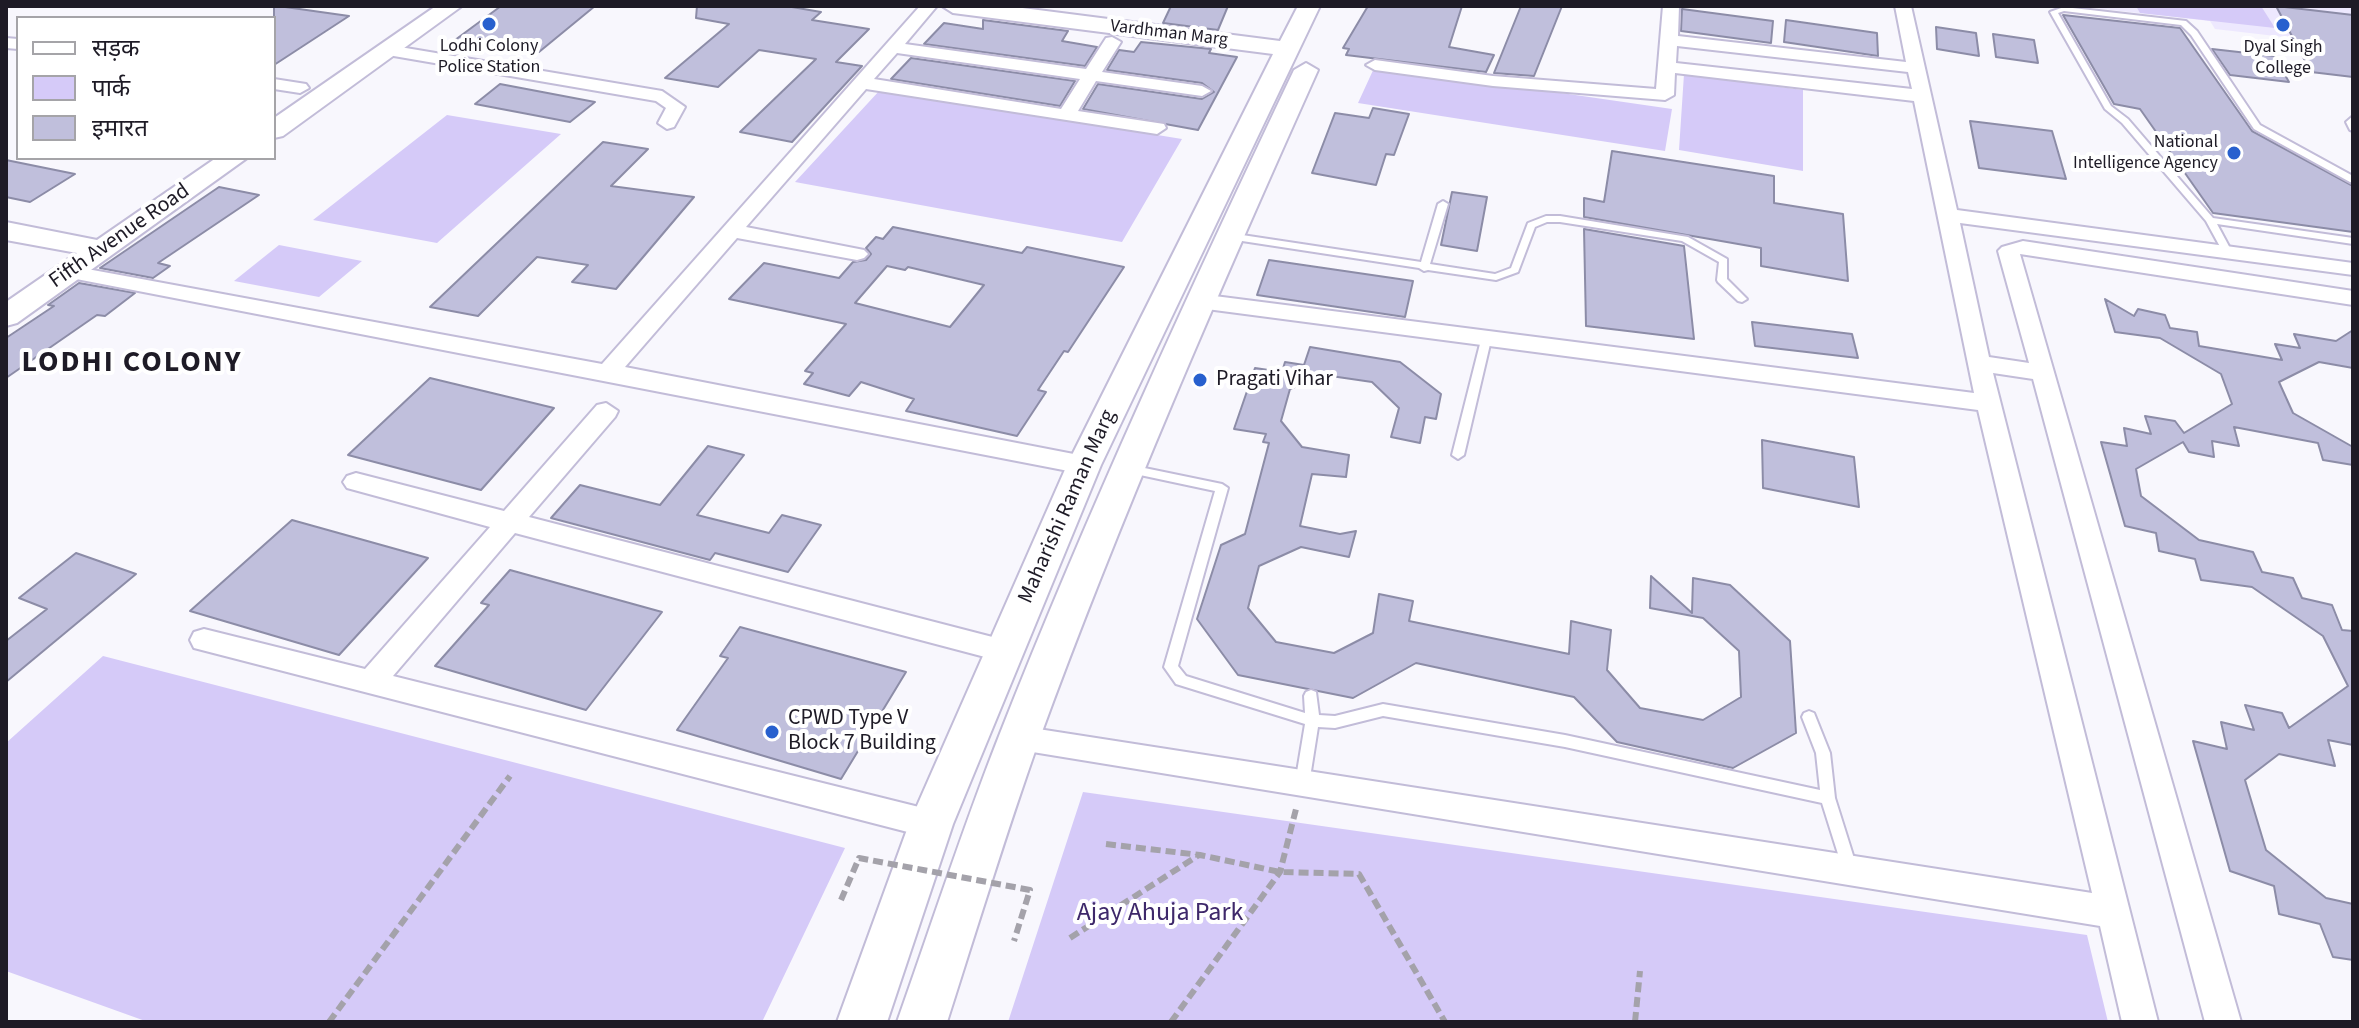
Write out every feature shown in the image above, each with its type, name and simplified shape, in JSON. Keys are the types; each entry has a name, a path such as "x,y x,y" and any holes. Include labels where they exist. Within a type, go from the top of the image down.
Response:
{"main road":[{"path":"276,105 423,6"},
{"path":"276,129 451,6"},
{"name":"Vardhman Marg","path":"953,6 1290,49"},
{"name":"Maharishi Raman Marg","path":"862,1022 931,824 1084,465 1309,6"},
{"name":"Maharishi Raman Marg","path":"922,1022 1019,739 1127,468 1199,301 1334,6"},
{"name":"Fifth Avenue Road","path":"6,316 71,258 194,160"},
{"name":"Fifth Avenue Road","path":"6,289 71,258 104,250 231,160"},
{"path":"6,231 71,258"}],"street":[{"path":"614,374 611,369 614,364 896,48 929,6"},
{"path":"1375,65 1493,81 1661,96 1666,94 1671,6"},
{"path":"1903,6 1989,403 2140,1022"},
{"path":"1668,40 1916,68"},
{"path":"1066,115 1094,76 1112,42"},
{"path":"896,48 1202,91"},
{"path":"388,50 662,96 676,107 667,123"},
{"path":"1666,67 1922,96"},
{"path":"864,83 1157,128"},
{"path":"276,84 300,88"},
{"path":"1946,215 2353,269"},
{"path":"732,231 857,254"},
{"path":"2223,1022 2009,251 2023,247 2353,298"},
{"path":"71,258 614,374 1084,465"},
{"path":"1199,301 1989,403"},
{"path":"1980,363 2041,373"},
{"path":"369,684 606,411"},
{"path":"356,482 1004,651"},
{"path":"204,640 931,824"},
{"path":"1019,739 2112,912"}],"lane":[{"path":"2227,252 2210,220 2125,121 2108,107 2054,12 2064,9 2183,23 2194,33 2257,127 2353,180"},
{"path":"2353,119 2350,122 2353,128"},
{"path":"1424,268 1443,204"},
{"path":"1229,236 1496,277 1510,274 1517,265 1531,225 1546,219 1560,219 1685,239 1724,261 1722,280 1742,299"},
{"path":"2210,220 2353,241"},
{"path":"1458,455 1486,340"},
{"path":"1127,468 1222,488 1171,667 1181,680 1312,721 1335,722 1383,710 1397,712 1565,741 1828,798"},
{"path":"1302,784 1312,721 1311,696"},
{"path":"1809,717 1823,753 1828,798 1850,871"}],"path":[{"path":"329,1022 510,776"},
{"path":"1171,1022 1280,872 1302,784"},
{"path":"1106,844 1200,855 1280,872 1359,874 1445,1022"},
{"path":"1070,938 1200,855"},
{"path":"841,900 859,858 1030,890 1014,941"},
{"path":"1635,1022 1640,971"}],"shaded area":[{"name":"Dyal Singh College","path":"2075,6 2353,6 2353,45 2215,29 2210,21"}],"green space":[{"path":"2136,6 2261,6 2275,28 2140,13"},
{"path":"1375,66 1672,109 1665,151 1358,103"},
{"path":"1684,74 1803,90 1803,171 1679,150"},
{"path":"880,90 1182,139 1122,242 795,182"},
{"path":"447,115 561,134 437,243 313,220"},
{"path":"279,245 362,261 319,297 234,281"},
{"path":"103,656 845,848 762,1022 148,1022 6,971 6,743"},
{"name":"Ajay Ahuja Park","path":"1083,792 2087,935 2108,1022 1008,1022"}],"building":[{"path":"274,6 278,6 349,16 276,64"},
{"name":"Lodhi Colony Police Station","path":"501,6 595,6 539,52 455,40"},
{"path":"697,6 786,6 821,12 812,20 869,29 836,62 862,66 792,142 740,132 816,59 759,50 718,87 665,78 729,24 696,18"},
{"path":"1171,6 1228,6 1218,30 1163,23"},
{"path":"1368,6 1462,6 1449,47 1494,55 1486,72 1346,55 1349,49 1343,48"},
{"path":"1521,6 1562,6 1534,76 1494,73"},
{"path":"2276,6 2353,15 2353,77 2311,72"},
{"path":"1682,9 1773,21 1771,43 1681,31"},
{"name":"National Intelligence Agency","path":"2063,15 2180,28 2252,131 2353,186 2353,232 2213,213 2140,109 2114,104"},
{"path":"983,20 1068,31 1062,41 1097,47 1085,66 924,44 944,23 983,29"},
{"path":"1786,20 1877,33 1878,56 1784,42"},
{"path":"1936,27 1976,33 1979,56 1937,49"},
{"path":"1993,34 2034,40 2038,63 1996,57"},
{"path":"1141,42 1211,49 1209,53 1237,57 1198,130 1083,109 1098,84 1202,99 1214,92 1202,83 1107,70 1119,50 1134,52"},
{"path":"2212,49 2274,56 2289,82 2230,75"},
{"path":"911,58 1075,81 1060,106 891,79"},
{"path":"500,84 595,102 570,122 475,104"},
{"path":"1373,108 1409,114 1394,155 1386,154 1376,185 1312,173 1335,113 1369,118"},
{"path":"1970,121 2052,131 2066,179 1979,168"},
{"path":"603,142 648,149 611,186 694,197 616,289 572,282 588,265 537,257 478,316 430,307"},
{"path":"1612,151 1774,176 1774,203 1843,214 1848,281 1761,266 1761,248 1584,217 1584,198 1604,202"},
{"path":"6,160 75,174 30,202 6,197"},
{"path":"219,187 259,195 158,263 170,266 153,278 100,268"},
{"path":"1452,192 1487,197 1477,251 1441,245"},
{"path":"893,227 1022,253 1027,247 1124,267 1068,352 1064,351 1038,390 1046,392 1017,436 906,411 914,399 861,382 849,396 804,384 813,373 805,371 846,324 729,299 764,263 839,278 853,262 866,260 871,254 866,248 876,237 883,239","holes":["887,266 905,270 908,267 984,285 950,327 855,303"]},
{"path":"1584,229 1684,246 1694,339 1586,326"},
{"path":"1269,260 1413,281 1405,317 1257,295"},
{"path":"79,283 135,293 105,316 97,315 6,378 6,338 54,306 48,305"},
{"path":"2105,299 2134,316 2138,309 2165,315 2170,328 2197,332 2199,346 2282,360 2275,344 2300,348 2294,334 2336,341 2353,330 2353,368 2319,362 2279,382 2293,413 2353,447 2353,465 2323,460 2318,443 2234,427 2239,446 2212,441 2214,457 2189,452 2183,442 2136,469 2141,496 2199,540 2253,552 2262,572 2293,578 2302,598 2332,605 2342,630 2353,631 2353,745 2328,740 2335,766 2279,754 2245,780 2266,850 2326,898 2353,904 2353,960 2333,957 2320,924 2279,914 2274,886 2230,871 2193,741 2227,749 2221,722 2254,730 2245,705 2282,713 2289,728 2348,686 2323,636 2252,587 2201,580 2195,559 2159,551 2156,533 2125,526 2101,442 2127,446 2124,428 2151,434 2145,416 2175,421 2184,433 2232,404 2221,374 2160,338 2115,332"},
{"path":"1752,322 1852,334 1858,358 1755,346"},
{"path":"1310,347 1400,362 1441,394 1436,419 1425,417 1420,443 1391,437 1399,408 1372,382 1324,375 1290,389 1281,421 1302,447 1349,455 1346,477 1312,474 1300,526 1340,534 1356,531 1349,557 1301,547 1259,566 1248,608 1276,642 1334,653 1373,633 1379,594 1413,601 1409,621 1569,654 1571,621 1611,630 1607,670 1640,708 1703,720 1741,697 1739,651 1703,618 1650,608 1651,576 1692,613 1693,578 1730,585 1790,641 1796,733 1733,768 1617,742 1574,697 1416,663 1353,698 1238,675 1197,619 1221,545 1245,534 1269,443 1263,442 1266,434 1234,429 1255,368 1282,372 1285,362 1304,365"},
{"path":"430,378 554,408 481,490 348,455"},
{"path":"1762,440 1854,457 1859,507 1763,488"},
{"path":"708,446 744,455 697,515 769,533 782,515 821,525 788,572 715,553 710,560 551,518 580,485 660,505"},
{"path":"292,520 428,558 339,655 190,611"},
{"path":"76,553 136,574 6,682 6,641 47,609 19,598"},
{"path":"510,570 662,612 586,710 435,666 489,605 481,603"},
{"path":"740,627 906,672 841,779 677,730 728,658 720,656"}],"place":[{"name":"Lodhi Colony Police Station","path":"489,24"},
{"name":"Dyal Singh College","path":"2283,25"},
{"name":"National Intelligence Agency","path":"2234,153"},
{"name":"Pragati Vihar","path":"1200,380"},
{"name":"CPWD Type V Block 7 Building","path":"772,732"}],"district":[{"name":"LODHI COLONY","path":"132,364"}]}
